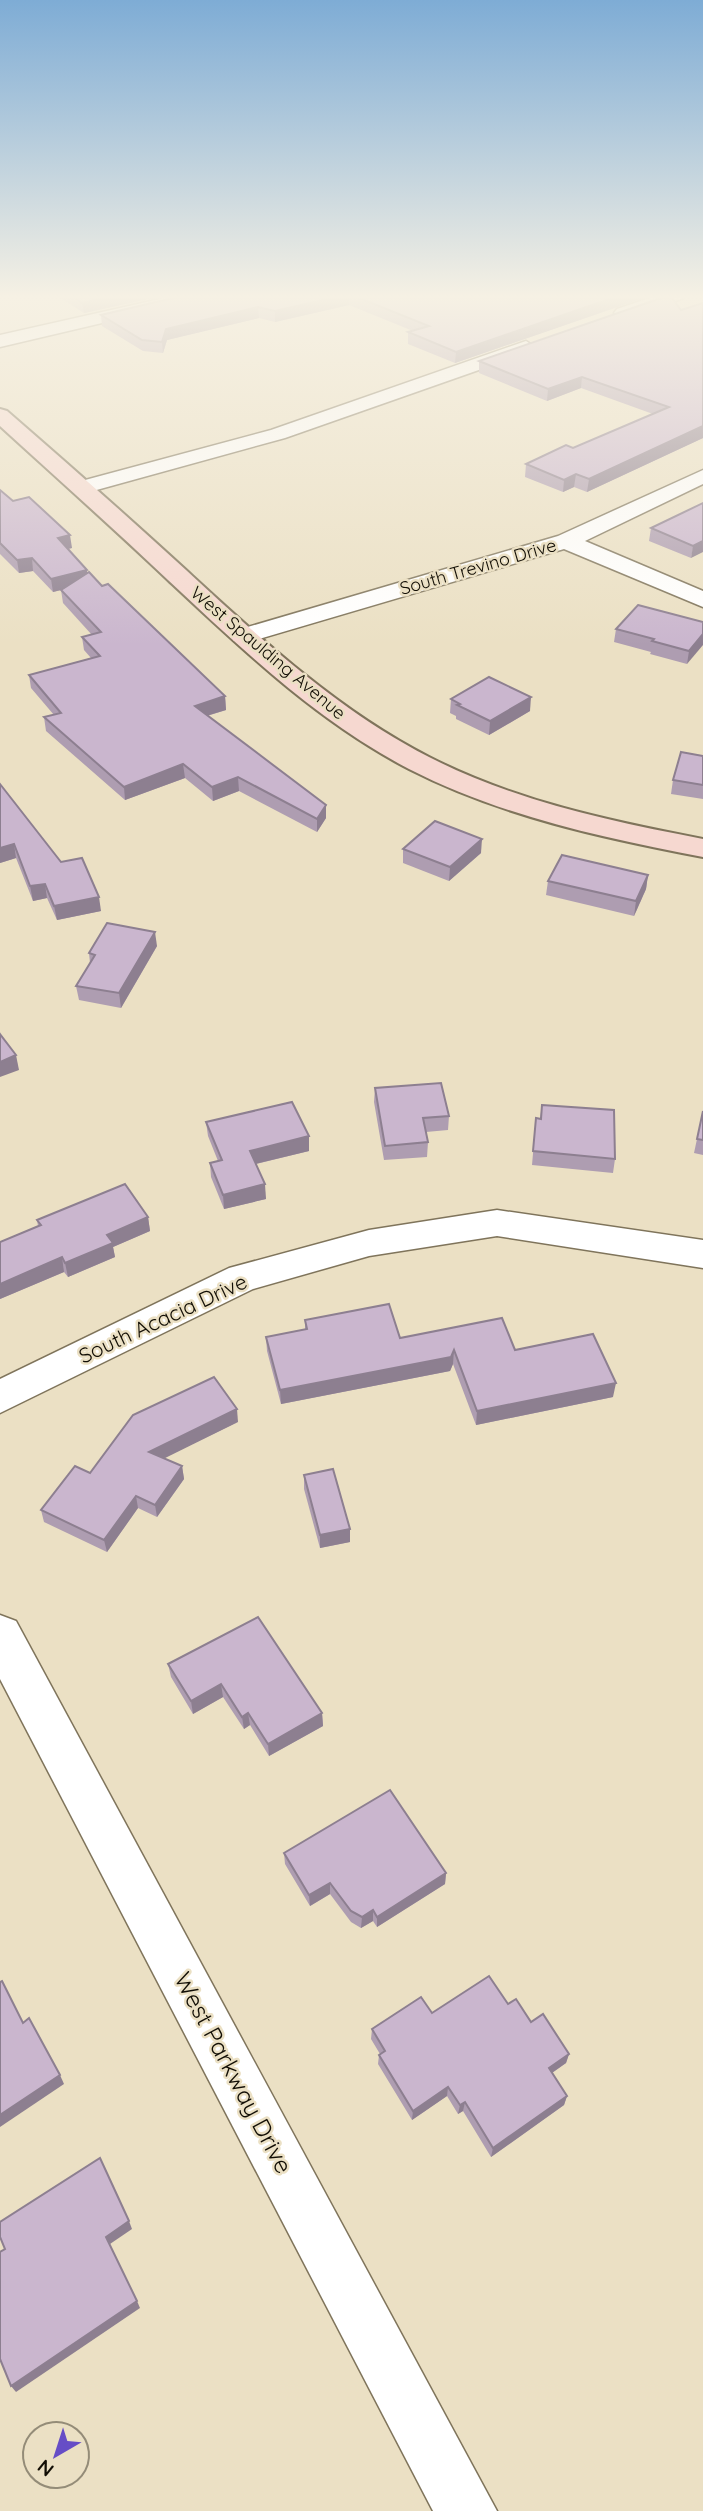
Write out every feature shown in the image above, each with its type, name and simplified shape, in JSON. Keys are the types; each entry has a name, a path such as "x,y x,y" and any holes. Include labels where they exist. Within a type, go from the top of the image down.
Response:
{"street":[{"path":"82,488 278,434 343,411"},
{"name":"West Spaulding Avenue","path":"0,415 243,636 344,717 418,762 459,782 564,818 703,848"},
{"name":"South Trevino Drive","path":"243,636 566,541 703,475"},
{"path":"566,541 703,600"},
{"name":"South Acacia Drive","path":"0,1397 242,1278 369,1243 497,1223 703,1254"},
{"name":"West Parkway Drive","path":"0,1635 466,2511"}],"building":[{"path":"659,411 703,411 703,426 589,479 576,474 564,480 526,464 566,445 573,448"},
{"path":"0,490 13,501 29,497 70,535 58,538 87,570 51,579 32,558 17,560 0,543"},
{"path":"703,503 703,541 693,546 651,528"},
{"path":"89,572 102,586 108,584 225,696 195,706 326,805 317,819 238,777 212,787 183,764 124,787 44,717 61,713 29,675 100,656 82,637 101,632 61,590"},
{"path":"638,605 703,622 703,634 689,651 616,629"},
{"path":"489,677 531,697 490,721 457,705 460,704 451,699"},
{"path":"681,752 703,756 703,785 673,780"},
{"path":"0,784 61,862 82,858 99,897 54,906 45,884 30,886 14,844 0,848"},
{"path":"435,821 482,839 450,867 403,849"},
{"path":"562,855 648,875 636,901 548,881"},
{"path":"107,923 155,932 119,993 76,986 95,955 89,953"},
{"path":"0,1034 16,1055 0,1062"},
{"path":"441,1083 449,1116 423,1118 428,1142 385,1146 375,1088"},
{"path":"292,1102 309,1136 250,1151 265,1184 223,1195 210,1163 222,1160 206,1122"},
{"path":"542,1105 614,1110 615,1159 533,1151 536,1118 541,1119"},
{"path":"703,1111 703,1140 697,1139"},
{"path":"125,1184 148,1217 107,1235 113,1243 65,1263 62,1257 0,1284 0,1242 41,1225 37,1220"},
{"path":"389,1304 400,1338 502,1318 515,1350 593,1334 616,1383 477,1411 454,1350 451,1357 280,1390 266,1337 307,1329 305,1320"},
{"path":"214,1377 237,1409 149,1452 182,1466 155,1505 136,1496 104,1540 41,1510 75,1466 90,1473 133,1415"},
{"path":"333,1469 350,1529 320,1535 304,1475"},
{"path":"258,1617 322,1713 268,1744 248,1713 242,1717 221,1684 191,1701 168,1664"},
{"path":"390,1790 446,1873 377,1917 373,1910 362,1917 351,1911 330,1883 309,1895 284,1853"},
{"path":"489,1976 508,2004 516,1999 531,2022 543,2014 569,2054 549,2068 567,2096 493,2148 465,2102 460,2105 448,2087 413,2111 379,2055 385,2051 372,2029 421,1997 432,2013"},
{"path":"2,1981 23,2023 29,2018 60,2075 0,2115 0,1982"},
{"path":"100,2158 129,2221 106,2237 137,2301 11,2386 0,2359 0,2252 5,2249 0,2237 0,2222"}]}
